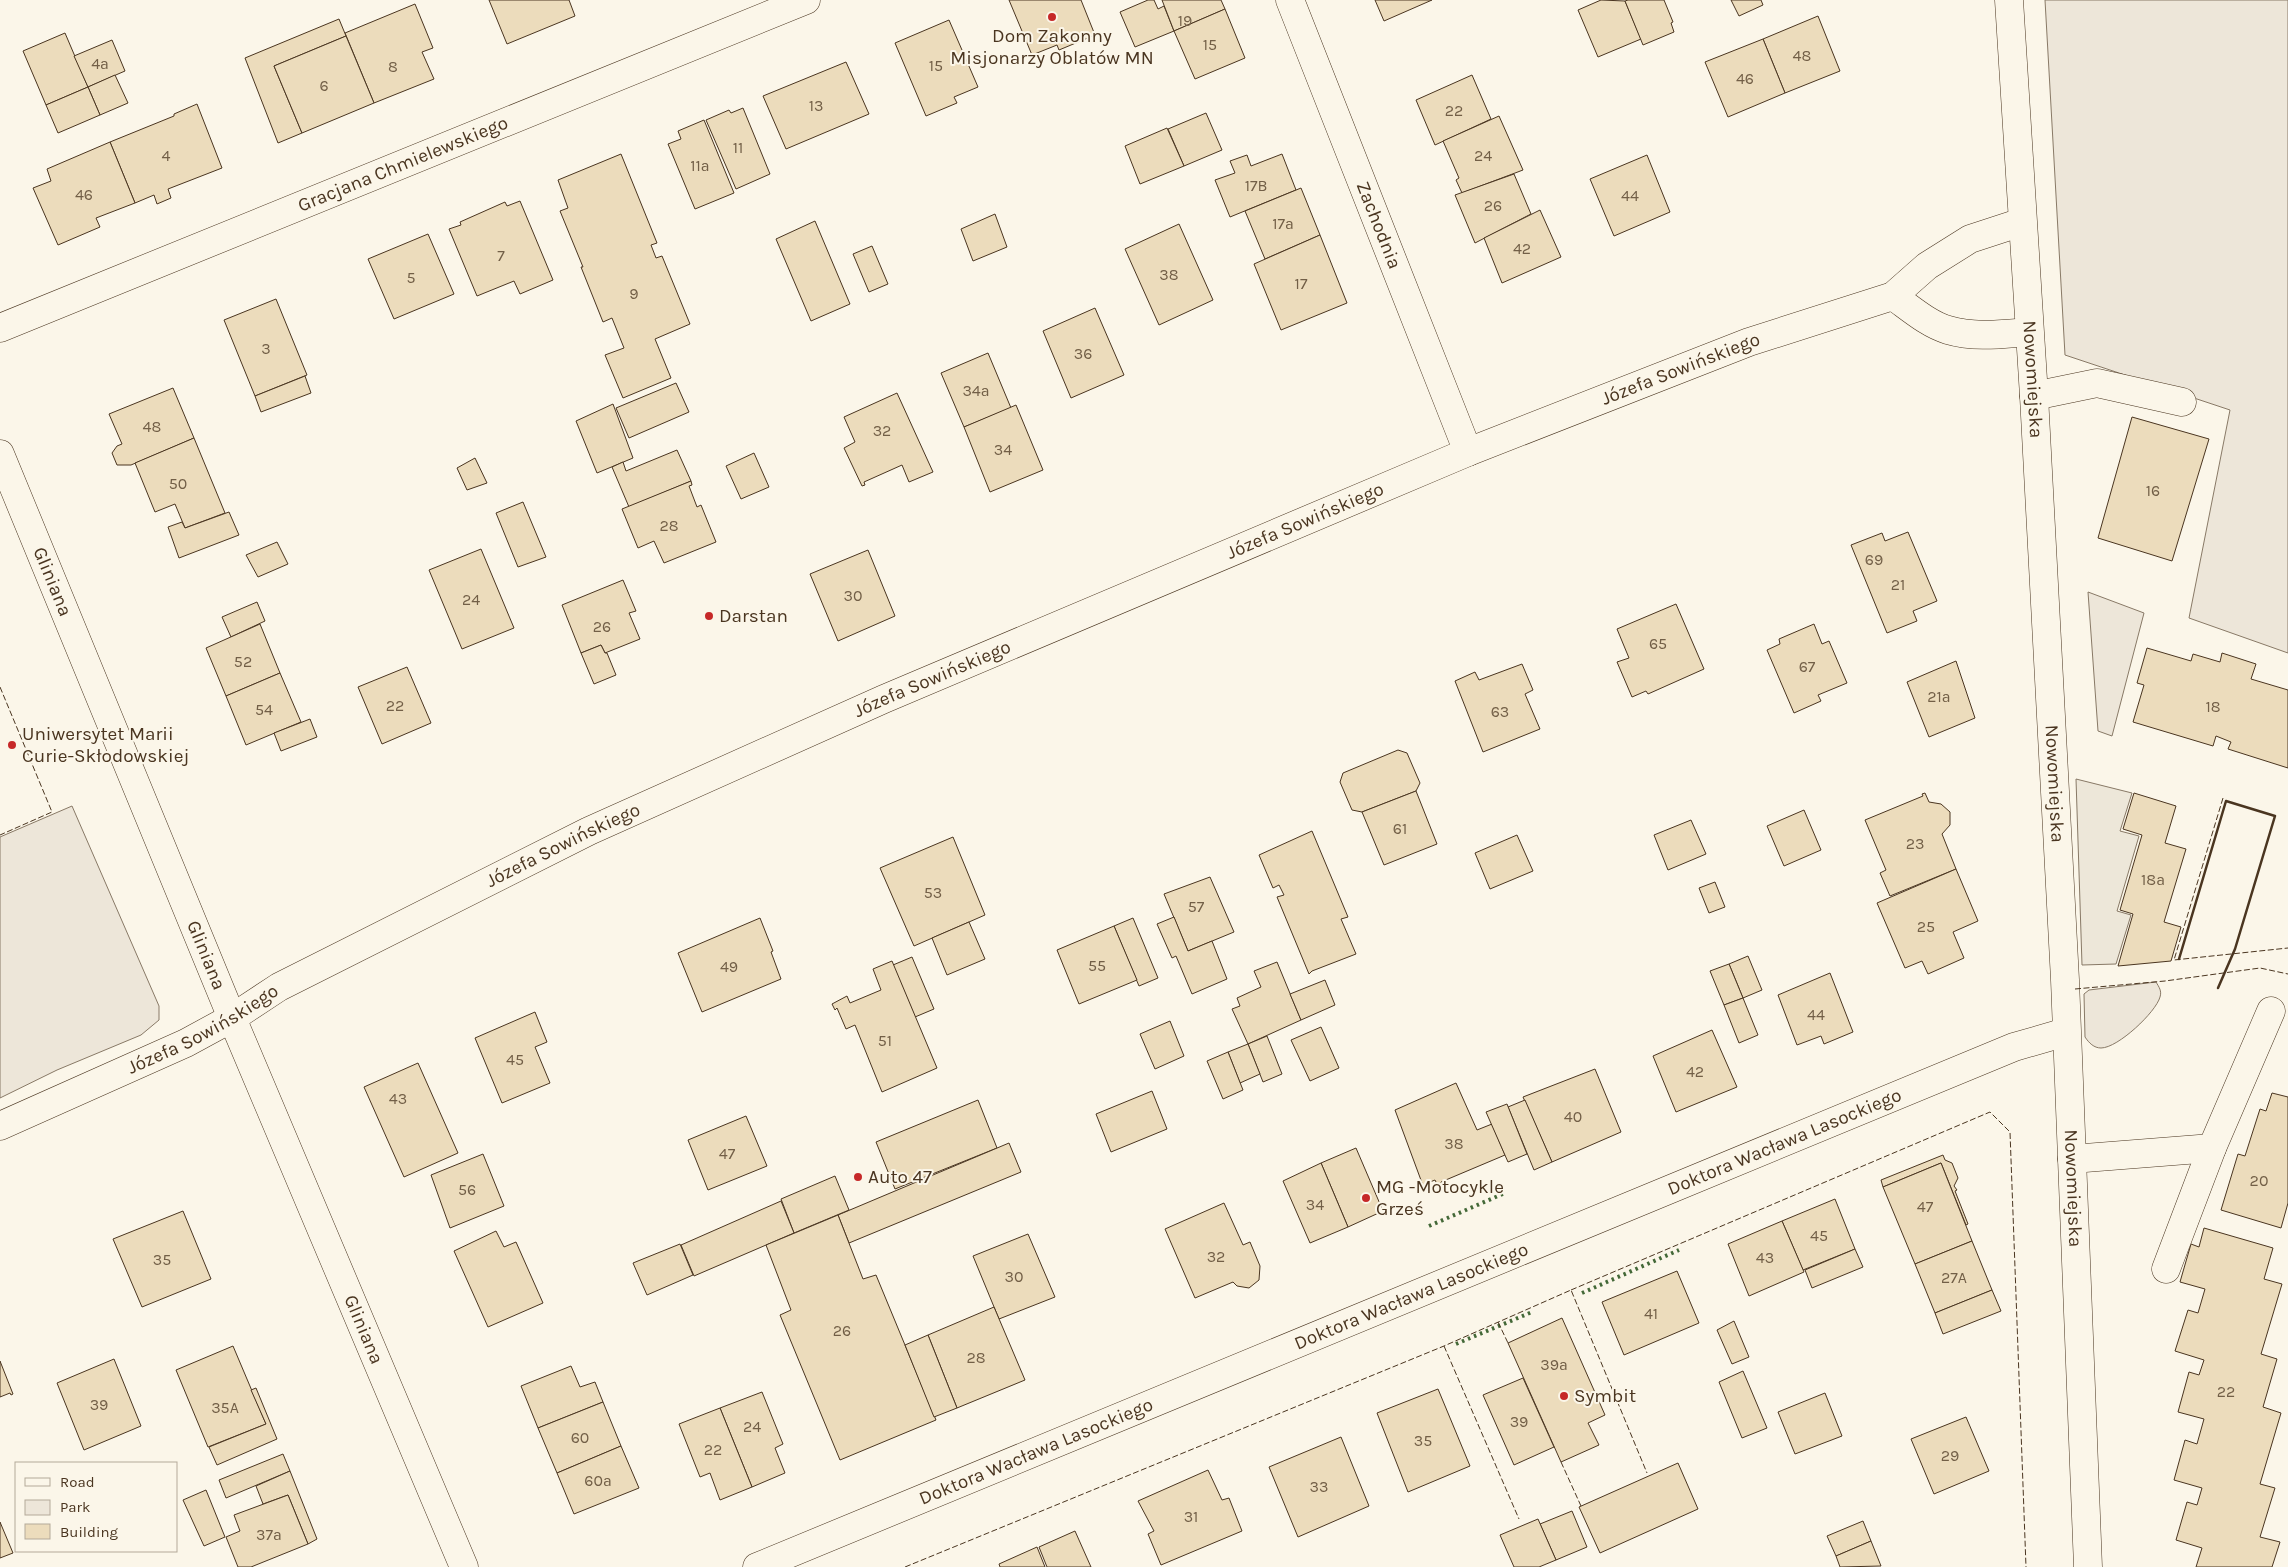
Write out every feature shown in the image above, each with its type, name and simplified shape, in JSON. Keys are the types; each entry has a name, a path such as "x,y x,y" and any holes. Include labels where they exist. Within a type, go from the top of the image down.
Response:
{"street":[{"name":"Zachodnia","path":"1290,0 1468,452"},
{"name":"Nowomiejska","path":"2009,0 2034,396 2072,1159 2088,1567"},
{"name":"Gracjana Chmielewskiego","path":"0,328 791,3"},
{"name":"Józefa Sowińskiego","path":"0,1126 186,1043 232,1018 279,987 589,831 884,698 1468,452 1749,342 1893,296 1927,266 1970,239 2022,222"},
{"path":"1893,296 1922,317 1948,330 1980,336 2029,332"},
{"path":"2034,396 2097,383 2182,402"},
{"name":"Gliniana","path":"0,454 232,1018 464,1567"},
{"path":"2166,1269 2212,1148 2271,1012"},
{"name":"Doktora Wacława Lasockiego","path":"757,1567 2014,1047 2066,1032"},
{"path":"2072,1159 2212,1148"}],"green space":[{"path":"2045,0 2288,0 2288,653 2189,618 2230,410 2065,355"},
{"path":"2088,592 2144,613 2112,736 2098,731"},
{"path":"72,806 159,1006 159,1020 141,1035 57,1070 0,1098 0,837"},
{"path":"2156,982 2161,995 2157,1003 2144,1020 2126,1036 2117,1042 2101,1048 2094,1046 2088,1041 2085,1037 2084,994 2089,990"}],"shaded area":[{"path":"2076,779 2132,793 2120,831 2139,836 2117,911 2131,915 2116,964 2082,965"}],"building":[{"path":"489,0 569,0 575,16 507,44"},
{"name":"Dom Zakonny Misjonarzy Oblatów MN","path":"1009,0 1081,0 1095,35 1059,50 1057,45 1032,55"},
{"path":"1148,0 1154,0 1158,9 1164,6 1174,31 1135,47 1120,12"},
{"path":"1162,0 1221,0 1225,9 1174,31"},
{"path":"1375,0 1432,0 1384,21"},
{"path":"1601,0 1625,1 1641,39 1598,57 1578,10"},
{"path":"1664,0 1673,22 1671,23 1674,32 1643,45 1625,1"},
{"path":"1731,0 1761,0 1763,5 1739,16"},
{"path":"415,4 433,48 422,52 434,79 374,103 345,33"},
{"path":"1225,9 1245,58 1195,79 1174,31"},
{"path":"1818,16 1840,71 1785,93 1763,39"},
{"path":"339,19 346,36 274,66 302,133 278,143 245,58"},
{"path":"949,20 978,87 954,97 957,103 926,116 895,43"},
{"path":"65,33 88,87 46,105 23,51"},
{"path":"346,36 374,103 302,133 274,66"},
{"path":"1763,39 1785,93 1728,117 1705,62"},
{"path":"112,40 125,71 88,87 74,56"},
{"path":"846,62 869,114 786,149 763,96"},
{"path":"115,75 128,103 100,115 88,87"},
{"path":"1472,75 1491,119 1435,145 1416,100"},
{"path":"88,87 100,115 58,133 46,105"},
{"path":"197,104 222,168 168,189 171,198 157,204 154,195 135,203 110,142 174,116 174,114"},
{"path":"743,108 770,174 736,189 706,120 729,110 731,113"},
{"path":"1206,113 1222,150 1184,166 1168,129"},
{"path":"1499,116 1523,170 1462,193 1456,180 1459,178 1443,141"},
{"path":"704,120 734,193 695,209 668,144 681,139 678,131"},
{"path":"1167,128 1184,166 1140,184 1125,146"},
{"path":"110,142 135,203 96,218 100,227 58,245 33,188 51,181 47,169"},
{"path":"621,154 657,243 651,245 656,258 662,256 690,324 655,339 671,378 623,398 605,355 624,348 612,318 603,322 581,267 583,267 560,211 568,208 558,180"},
{"path":"1282,154 1296,190 1230,217 1215,180 1235,173 1230,161 1247,155 1251,166"},
{"path":"1647,155 1670,212 1614,236 1590,179"},
{"path":"1514,174 1531,214 1475,243 1455,195"},
{"path":"1301,188 1320,235 1265,259 1245,211"},
{"path":"520,201 553,280 520,294 514,281 477,296 449,229 461,225 460,222 505,202 507,206"},
{"path":"1540,210 1561,257 1502,283 1484,238"},
{"path":"995,214 1007,247 973,261 961,229"},
{"path":"815,221 850,304 811,321 776,239"},
{"path":"1179,224 1213,300 1159,325 1125,249"},
{"path":"428,234 454,294 394,319 368,259"},
{"path":"1320,235 1347,303 1281,330 1254,264"},
{"path":"872,246 888,284 869,292 853,254"},
{"path":"276,299 307,375 255,396 224,320"},
{"path":"1095,308 1124,375 1071,398 1043,331"},
{"path":"988,353 1011,408 964,427 941,373"},
{"path":"305,376 311,393 261,412 255,396"},
{"path":"676,383 689,412 629,438 616,408"},
{"path":"173,388 194,438 131,465 117,465 112,453 117,446 122,444 109,414"},
{"path":"897,393 933,472 909,482 902,465 864,482 865,485 862,486 844,448 855,442 844,417"},
{"path":"613,404 633,458 597,473 576,421"},
{"path":"1016,405 1043,470 990,492 964,427"},
{"path":"2132,417 2209,439 2172,561 2098,538"},
{"path":"194,438 225,513 185,528 175,504 155,512 135,463"},
{"path":"677,450 691,481 629,507 612,467 623,462 626,471"},
{"path":"754,453 769,487 741,499 726,466"},
{"path":"475,458 487,483 467,490 457,468"},
{"path":"691,481 692,485 689,486 697,507 701,505 716,542 664,563 654,541 638,548 622,509"},
{"path":"523,502 546,557 518,567 496,513"},
{"path":"229,512 239,535 179,558 168,527 182,522 185,528"},
{"path":"1908,532 1937,601 1913,611 1917,621 1887,633 1851,545 1882,533 1885,541"},
{"path":"277,542 288,564 258,577 246,555"},
{"path":"481,549 514,628 462,649 429,570"},
{"path":"868,550 895,616 838,641 810,574"},
{"path":"623,580 636,611 629,613 640,639 605,653 601,645 581,653 562,605"},
{"path":"257,602 265,621 231,637 222,617"},
{"path":"1676,604 1704,669 1648,694 1646,691 1632,697 1617,662 1629,658 1617,629"},
{"path":"260,624 280,673 226,696 206,648"},
{"path":"1814,624 1822,644 1829,641 1847,683 1818,695 1821,701 1794,713 1767,650 1780,644 1779,639"},
{"path":"601,645 605,653 607,653 616,675 594,684 581,653"},
{"path":"2147,648 2191,661 2193,654 2220,662 2222,653 2256,664 2251,679 2288,690 2288,768 2228,749 2231,742 2216,736 2213,746 2133,722 2144,685 2137,683"},
{"path":"1956,661 1975,718 1929,737 1907,682"},
{"path":"1522,664 1533,690 1525,694 1540,729 1483,752 1455,681 1475,672 1479,680"},
{"path":"407,667 431,723 382,744 358,687"},
{"path":"280,673 301,722 246,745 226,696"},
{"path":"310,719 317,737 281,751 274,733"},
{"path":"1398,750 1407,753 1420,783 1416,791 1362,812 1352,810 1340,782 1343,773"},
{"path":"1416,791 1437,844 1384,865 1362,812"},
{"path":"1925,793 1929,802 1941,804 1950,812 1950,825 1942,834 1956,869 1890,896 1880,873 1886,870 1865,820 1923,796 1922,794"},
{"path":"2134,793 2176,806 2165,843 2186,849 2164,922 2181,927 2171,961 2118,966 2133,914 2120,910 2142,835 2123,829"},
{"path":"1804,810 1821,850 1784,866 1767,826"},
{"path":"1691,820 1706,854 1668,870 1654,835"},
{"path":"1312,831 1348,917 1341,919 1356,954 1312,971 1309,974 1277,897 1284,895 1279,885 1273,888 1259,855"},
{"path":"1517,835 1533,871 1490,889 1475,853"},
{"path":"953,837 985,915 914,946 880,868"},
{"path":"1956,869 1978,921 1953,932 1964,958 1928,974 1922,961 1905,968 1877,903"},
{"path":"1210,877 1234,932 1188,951 1164,894"},
{"path":"1715,882 1725,907 1709,913 1699,888"},
{"path":"1174,917 1188,951 1212,941 1227,979 1192,994 1176,956 1172,958 1157,924"},
{"path":"760,918 773,951 771,952 781,979 702,1012 678,953"},
{"path":"1133,918 1158,978 1139,986 1114,926"},
{"path":"969,922 985,959 947,975 932,938"},
{"path":"1114,926 1137,980 1079,1004 1057,950"},
{"path":"1748,956 1762,990 1743,998 1729,964"},
{"path":"912,957 934,1009 915,1017 893,965"},
{"path":"892,961 937,1068 882,1092 855,1025 846,1029 837,1008 835,1010 832,1004 847,996 850,1003 881,990 873,969"},
{"path":"1277,962 1301,1020 1248,1044 1232,1009 1240,1006 1237,998 1261,987 1254,971"},
{"path":"1729,964 1743,998 1724,1005 1710,971"},
{"path":"1830,973 1853,1032 1824,1044 1821,1036 1797,1045 1778,995"},
{"path":"1325,980 1335,1005 1301,1020 1290,994"},
{"path":"1743,998 1758,1035 1739,1043 1724,1005"},
{"path":"535,1012 547,1042 535,1047 550,1083 502,1103 475,1038"},
{"path":"1170,1021 1184,1056 1155,1069 1140,1034"},
{"path":"1321,1027 1339,1068 1310,1081 1291,1040"},
{"path":"1712,1030 1737,1087 1676,1112 1653,1056"},
{"path":"1267,1036 1282,1074 1263,1082 1248,1044"},
{"path":"1248,1044 1260,1074 1240,1083 1228,1052"},
{"path":"1228,1052 1243,1090 1223,1099 1207,1061"},
{"path":"418,1063 458,1153 404,1177 364,1087"},
{"path":"1595,1069 1621,1132 1552,1162 1523,1097"},
{"path":"1456,1083 1477,1130 1492,1124 1505,1155 1441,1182 1442,1185 1438,1186 1435,1180 1425,1184 1427,1190 1425,1191 1395,1110"},
{"path":"1152,1091 1167,1129 1111,1152 1096,1114"},
{"path":"2272,1093 2288,1097 2288,1203 2281,1228 2221,1210 2238,1154 2245,1156 2260,1109 2266,1111"},
{"path":"978,1100 997,1148 895,1189 876,1142"},
{"path":"1525,1100 1552,1162 1534,1170 1508,1107"},
{"path":"1507,1104 1527,1154 1508,1162 1486,1112"},
{"path":"746,1116 767,1166 708,1190 688,1140"},
{"path":"1009,1143 1021,1172 849,1243 838,1215"},
{"path":"1356,1148 1383,1211 1348,1227 1321,1163"},
{"path":"483,1154 504,1206 450,1228 431,1175"},
{"path":"1943,1155 1945,1160 1952,1163 1958,1178 1954,1186 1968,1224 1966,1225 1941,1163 1883,1187 1881,1180"},
{"path":"1321,1163 1348,1227 1310,1243 1283,1181"},
{"path":"1941,1163 1972,1241 1915,1264 1883,1187"},
{"path":"835,1176 849,1210 794,1233 781,1199"},
{"path":"1835,1199 1855,1249 1803,1270 1782,1221"},
{"path":"781,1201 794,1233 694,1276 681,1245"},
{"path":"1224,1203 1243,1245 1250,1242 1260,1266 1259,1280 1249,1288 1237,1286 1233,1282 1195,1298 1165,1229"},
{"path":"183,1211 211,1279 142,1307 113,1239"},
{"path":"838,1215 863,1279 876,1275 936,1420 840,1460 780,1315 791,1310 766,1245"},
{"path":"1782,1221 1804,1272 1749,1296 1728,1244"},
{"path":"2204,1228 2273,1248 2264,1279 2282,1284 2261,1354 2277,1359 2263,1407 2281,1413 2260,1484 2275,1488 2260,1537 2280,1542 2272,1567 2196,1567 2202,1548 2176,1540 2187,1502 2197,1505 2202,1488 2174,1480 2185,1440 2197,1444 2204,1419 2178,1412 2189,1372 2199,1375 2204,1360 2175,1351 2188,1310 2198,1313 2205,1289 2180,1282 2191,1244 2199,1247"},
{"path":"496,1231 504,1247 516,1242 543,1303 488,1327 454,1251"},
{"path":"1028,1234 1055,1297 999,1319 973,1256"},
{"path":"1972,1241 1992,1290 1935,1313 1915,1264"},
{"path":"680,1244 693,1275 647,1295 633,1263"},
{"path":"1855,1249 1863,1267 1812,1288 1805,1270"},
{"path":"1677,1271 1699,1323 1624,1355 1602,1302"},
{"path":"1992,1290 2001,1311 1943,1334 1935,1313"},
{"path":"994,1307 1025,1380 957,1408 928,1335"},
{"name":"Symbit","path":"1562,1318 1605,1415 1588,1423 1599,1445 1561,1462 1508,1343"},
{"path":"1734,1321 1749,1357 1732,1364 1717,1330"},
{"path":"928,1335 957,1408 934,1417 905,1345"},
{"path":"233,1346 266,1424 208,1447 176,1370"},
{"path":"114,1359 141,1426 84,1450 57,1383"},
{"path":"0,1361 13,1394 11,1395 10,1393 0,1397"},
{"path":"571,1366 580,1387 595,1382 603,1402 538,1428 521,1386"},
{"path":"1743,1371 1767,1428 1742,1438 1719,1382"},
{"path":"1523,1378 1554,1447 1514,1465 1483,1395"},
{"path":"256,1388 277,1439 217,1465 209,1447 266,1424 251,1390"},
{"path":"1438,1389 1470,1466 1408,1492 1377,1413"},
{"path":"762,1392 783,1444 775,1448 785,1473 752,1487 720,1408"},
{"path":"1825,1393 1842,1436 1795,1454 1778,1412"},
{"path":"603,1402 621,1446 557,1473 538,1428"},
{"path":"720,1408 752,1487 720,1500 710,1473 700,1477 679,1424"},
{"path":"1966,1417 1989,1471 1934,1494 1911,1439"},
{"path":"1341,1437 1369,1506 1298,1537 1269,1467"},
{"path":"621,1446 639,1488 574,1514 557,1473"},
{"path":"283,1454 290,1471 226,1498 219,1480"},
{"path":"1678,1463 1698,1509 1600,1553 1579,1507"},
{"path":"1208,1470 1222,1500 1229,1498 1242,1531 1161,1565 1148,1534 1154,1531 1138,1501"},
{"path":"290,1471 317,1539 308,1544 288,1495 263,1504 256,1486"},
{"path":"206,1490 225,1537 204,1546 183,1500"},
{"path":"288,1495 308,1544 251,1567 238,1567 226,1537 240,1531 234,1515"},
{"path":"1572,1511 1587,1547 1556,1560 1540,1524"},
{"path":"1538,1519 1556,1560 1539,1567 1514,1567 1500,1535"},
{"path":"1863,1521 1871,1541 1836,1556 1827,1536"},
{"path":"0,1522 13,1553 0,1558"},
{"path":"1075,1531 1091,1567 1047,1567 1039,1547"},
{"path":"1871,1541 1881,1566 1840,1567 1836,1556"},
{"path":"1037,1547 1045,1567 1000,1567 999,1564"}],"hedge":[{"path":"1429,1226 1505,1193"},
{"path":"1582,1293 1679,1250"},
{"path":"1456,1344 1532,1312"}],"fence":[{"path":"0,687 52,812 0,835"},
{"path":"2223,798 2174,960 2288,948"},
{"path":"2075,989 2165,981 2260,968 2288,974"},
{"path":"1571,1290 1990,1112 2010,1132 2026,1567"},
{"path":"905,1567 1444,1346 1571,1290 1647,1473"},
{"path":"1498,1322 1508,1343"},
{"path":"1444,1346 1519,1519"},
{"path":"1561,1462 1581,1506"}],"wall":[{"path":"2179,959 2226,801 2275,816 2235,949 2218,988"}],"place":[{"name":"Dom Zakonny Misjonarzy Oblatów MN","path":"1052,17"},
{"name":"Darstan","path":"709,616"},
{"name":"Uniwersytet Marii Curie-Skłodowskiej","path":"12,745"},
{"name":"Auto 47","path":"858,1177"},
{"name":"MG -Motocykle Grześ","path":"1366,1198"},
{"name":"Symbit","path":"1564,1396"}]}
